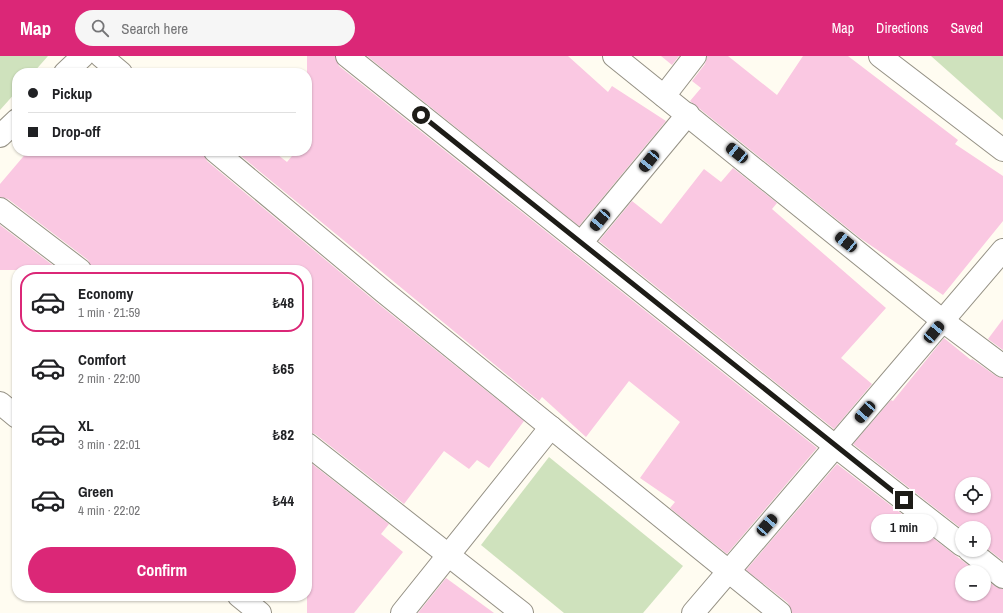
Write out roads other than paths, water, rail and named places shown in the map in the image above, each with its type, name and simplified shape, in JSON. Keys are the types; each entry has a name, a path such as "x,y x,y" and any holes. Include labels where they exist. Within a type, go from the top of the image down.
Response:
{"street":[{"path":"70,68 83,56"},
{"path":"101,56 115,68"},
{"path":"347,56 835,446 955,540"},
{"path":"614,56 688,114 943,321 1003,366"},
{"path":"664,96 695,56"},
{"path":"880,56 1003,150"},
{"path":"581,243 688,114"},
{"path":"0,136 12,125"},
{"path":"221,156 384,292 780,613"},
{"path":"0,209 73,265"},
{"path":"693,613 728,570 1003,250"},
{"path":"0,403 12,413"},
{"path":"402,613 450,555 551,427"},
{"path":"312,448 522,613"},
{"path":"978,557 1003,577"},
{"path":"245,601 260,613"}]}
